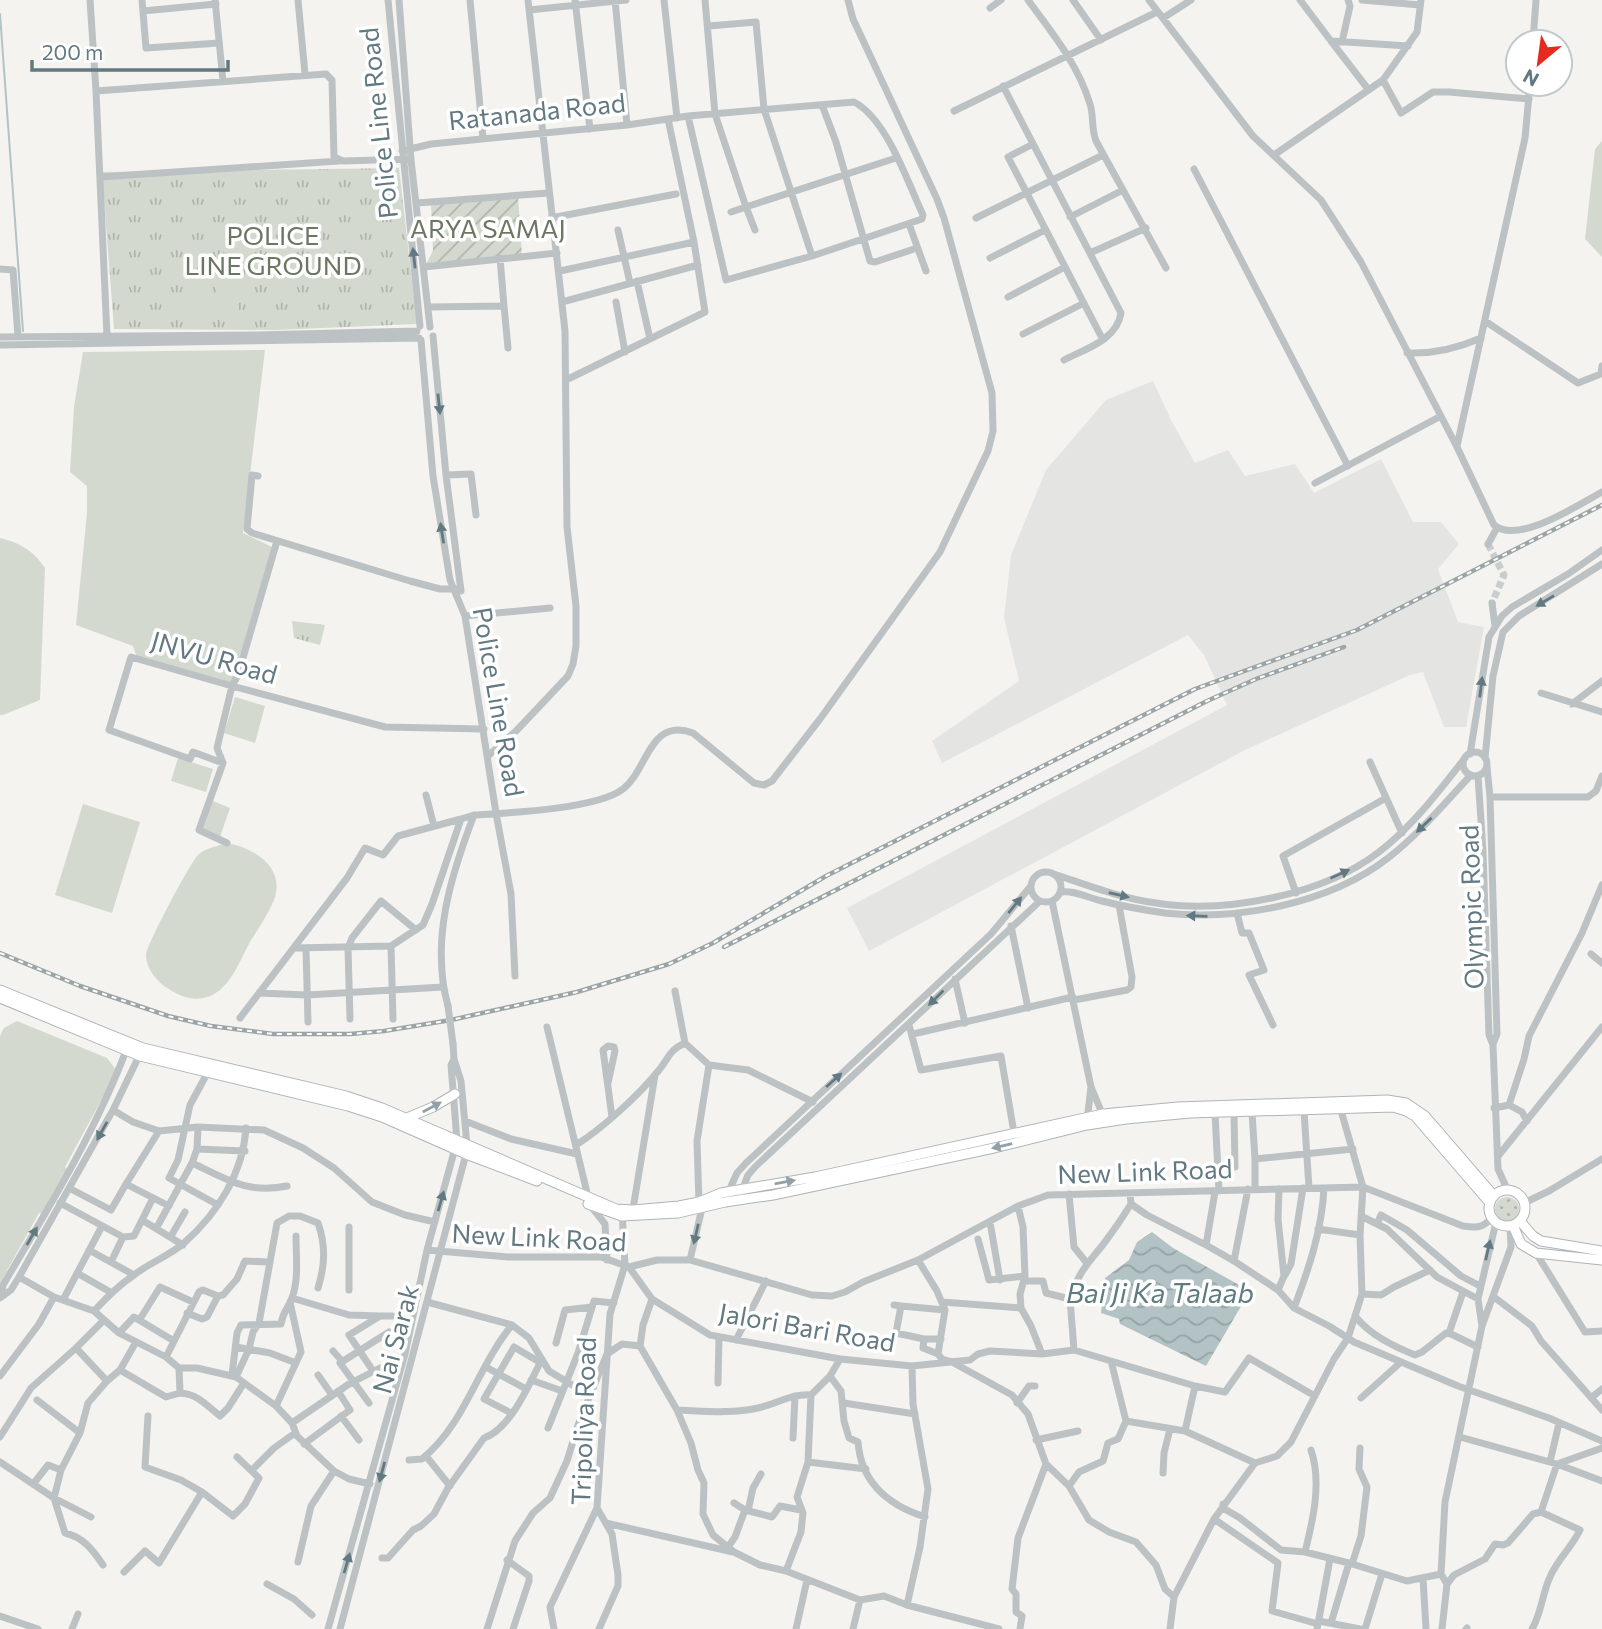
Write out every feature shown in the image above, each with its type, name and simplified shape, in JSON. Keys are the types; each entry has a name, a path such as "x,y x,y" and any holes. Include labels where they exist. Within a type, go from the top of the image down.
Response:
{"main road":[{"path":"2,997 141,1052 348,1105 456,1145 589,1201 627,1213 701,1206 773,1195 980,1151 1087,1121"},
{"path":"209,1069 346,1096 407,1118 456,1145"},
{"path":"407,1118 454,1094"},
{"path":"1103,1118 1304,1111 1393,1104 1415,1116 1492,1200 1494,1220 1514,1224 1541,1241 1602,1251"},
{"path":"701,1206 728,1191 854,1169 1014,1133 1103,1118 1200,1106 1340,1107"},
{"path":"1492,1200 1508,1191 1518,1195 1524,1203 1525,1212 1514,1224"},
{"path":"1514,1224 1521,1244 1536,1253 1602,1260"}],"street":[{"path":"90,0 107,336"},
{"path":"142,0 146,48 219,43"},
{"path":"298,0 306,74"},
{"name":"Police Line Road","path":"388,0 406,150"},
{"path":"100,177 407,159 399,0"},
{"path":"470,0 483,138"},
{"path":"488,755 517,730 568,676 573,664 576,606 568,527 566,380 560,271 548,193 528,0"},
{"path":"615,0 627,125"},
{"path":"529,10 576,3 626,0"},
{"path":"566,380 705,312 673,118 664,0"},
{"path":"705,0 715,114 755,230"},
{"path":"240,1018 348,878 365,848 383,855 398,836 474,815 592,801 614,794 631,781 654,743 676,730 693,733 754,783 764,785 772,781 940,552 988,451 993,431 992,393 937,199 853,19 848,0"},
{"path":"990,8 1001,0"},
{"path":"1028,0 1069,56 1092,107 1093,132 1103,155 1167,268"},
{"path":"1073,0 1101,40"},
{"path":"1149,0 1253,136 1321,200 1361,262 1497,528"},
{"path":"954,111 1191,0"},
{"path":"1300,0 1368,89"},
{"path":"1342,41 1350,6 1348,0"},
{"path":"1274,155 1384,80 1418,32 1421,3 1362,0"},
{"path":"1534,28 1535,0"},
{"path":"143,11 216,2 223,81"},
{"path":"576,3 590,129"},
{"path":"709,26 756,22 764,109 812,256"},
{"path":"1331,41 1408,46"},
{"path":"96,91 326,74 332,80 334,157 343,161"},
{"path":"1384,80 1401,113 1433,92 1529,99 1525,138 1457,447"},
{"path":"1003,86 1121,313 1114,331 1103,340 1064,360"},
{"name":"Ratanada Road","path":"406,150 431,144 627,125 688,116 854,102 873,117 896,158"},
{"path":"822,105 872,262 918,248"},
{"path":"688,116 726,280 812,256 909,224 922,219 923,215 896,158 731,212"},
{"path":"1033,144 1008,157 1103,340"},
{"path":"976,218 1103,155"},
{"name":"Police Line Road","path":"407,159 433,476 452,590 459,598 465,617 484,729 511,894 515,976"},
{"name":"Police Line Road","path":"407,159 417,203 433,336 446,475 461,589 459,598"},
{"path":"1195,169 1348,466"},
{"path":"1070,217 1123,190"},
{"path":"417,203 548,193"},
{"path":"551,218 676,194"},
{"path":"909,224 926,271"},
{"path":"1090,253 1146,228"},
{"path":"618,230 650,339"},
{"path":"990,258 1045,230"},
{"path":"560,271 694,242"},
{"path":"424,267 557,253"},
{"path":"500,258 508,348"},
{"path":"562,302 698,265"},
{"path":"1008,297 1065,267"},
{"path":"0,269 12,270 18,336"},
{"path":"616,302 625,352"},
{"path":"1023,334 1084,303"},
{"path":"429,307 504,306"},
{"path":"1485,321 1578,383 1601,374 1602,366"},
{"path":"0,345 420,334 430,327"},
{"path":"0,337 420,334 429,340 433,336"},
{"path":"1407,353 1427,354 1460,348 1481,338"},
{"path":"1315,484 1441,416"},
{"path":"446,475 471,474 476,515"},
{"path":"258,476 252,475 247,529 252,533 411,581 452,590 461,589"},
{"path":"1497,528 1532,528 1602,492"},
{"path":"1488,544 1497,528"},
{"path":"227,843 199,830 223,763 217,748 232,687 239,674 276,541"},
{"path":"1494,626 1512,607 1602,550"},
{"path":"740,1200 747,1175 755,1166 1040,901 1052,901 1061,892 1073,892 1119,905 1195,916 1237,914 1298,901 1358,877 1388,858 1474,775 1487,767 1485,758 1493,676 1503,632 1518,616 1602,564"},
{"path":"1474,775 1464,768 1488,644 1494,626 1492,603"},
{"path":"465,617 550,608"},
{"name":"JNVU Road","path":"223,763 193,752 190,759 109,730 131,657 385,727 484,729"},
{"path":"1572,704 1602,681"},
{"path":"1541,693 1602,712"},
{"path":"725,1202 737,1173 746,1163 991,934 1030,887 1037,874 1045,872 1102,891 1182,906 1230,905 1295,891 1353,869 1381,851 1402,833 1467,756 1478,753 1485,758"},
{"path":"1370,762 1402,833"},
{"name":"Olympic Road","path":"1487,767 1497,1034 1493,1045"},
{"name":"Olympic Road","path":"1474,775 1483,851 1489,1035 1493,1045 1498,1169 1508,1191"},
{"path":"1490,797 1588,797 1602,776"},
{"path":"1592,794 1602,799"},
{"path":"426,795 434,826"},
{"path":"1298,901 1283,856 1386,797"},
{"name":"Police Line Road","path":"453,1044 443,988 441,951 444,913 452,875 474,815"},
{"path":"294,948 391,946 423,925 461,819"},
{"path":"1054,874 1060,882 1061,892"},
{"path":"1509,1105 1529,1036 1582,933 1602,885"},
{"path":"1030,887 1031,893 1040,901"},
{"path":"350,1019 348,948 352,938 381,901 416,930"},
{"path":"1052,901 1091,1087 1103,1118"},
{"path":"913,1034 1074,998 1127,990 1131,987 1132,977 1119,905"},
{"path":"1237,914 1242,933 1249,933 1264,970 1249,975 1273,1025"},
{"path":"1011,926 1028,1008"},
{"path":"391,946 393,1019"},
{"path":"306,948 308,1022"},
{"path":"1591,954 1602,963"},
{"path":"955,979 965,1023"},
{"path":"259,993 307,995 443,988"},
{"path":"675,991 685,1043 709,1065 748,1070 820,1105"},
{"path":"909,1025 921,1070 1001,1056 1014,1133"},
{"path":"547,1027 589,1201 605,1224 607,1260"},
{"path":"1499,1155 1602,1027"},
{"path":"466,1121 511,1139 577,1149 655,1074 672,1049 685,1043"},
{"name":"Nai Sarak","path":"340,1629 370,1500 467,1150 466,1121 453,1044"},
{"path":"1,1297 3,1285 46,1212 99,1112 128,1047"},
{"path":"1,1297 11,1290 19,1277 113,1110 141,1052"},
{"name":"Nai Sarak","path":"409,1355 427,1250 456,1145 451,1065 454,1059"},
{"path":"690,1260 701,1206 697,1141 709,1065"},
{"path":"209,1069 190,1105 178,1160 169,1178 218,1205"},
{"name":"Tripoliya Road","path":"599,1629 618,1586 612,1534 597,1508 610,1314 627,1266 627,1213 655,1074"},
{"path":"608,1083 612,1117"},
{"path":"1087,1121 1091,1087"},
{"path":"1494,1108 1509,1105 1522,1112 1527,1121"},
{"path":"1170,1629 1174,1597 1223,1504 1255,1462 1277,1455 1291,1442 1348,1338 1362,1294 1360,1235 1363,1187 1340,1107"},
{"path":"113,1110 133,1122 159,1131 198,1127 264,1130 303,1148 334,1168 372,1202 405,1215 435,1222"},
{"path":"1278,1290 1291,1264 1306,1188 1304,1111"},
{"path":"1234,1112 1234,1167"},
{"path":"1234,1261 1252,1189 1255,1159 1252,1112"},
{"path":"1206,1245 1217,1191 1215,1113"},
{"path":"157,1227 192,1163 197,1149 198,1127"},
{"path":"94,1311 134,1275 183,1245 218,1205 245,1151 246,1128"},
{"path":"69,1188 110,1210 159,1131"},
{"path":"197,1149 245,1151"},
{"path":"1255,1159 1353,1149"},
{"path":"1524,1203 1602,1159"},
{"path":"192,1163 249,1188 263,1190 287,1186"},
{"path":"126,1184 169,1206"},
{"name":"New Link Road","path":"427,1250 508,1257 601,1257 627,1266 657,1260 690,1260 812,1295 832,1296 918,1259 1018,1206 1048,1195 1363,1187 1463,1226 1476,1228 1494,1220"},
{"path":"1294,1308 1314,1253 1323,1215 1324,1188"},
{"path":"1279,1189 1278,1219 1284,1276"},
{"path":"1074,1350 1070,1299 1077,1278 1086,1262 1104,1244 1131,1204 1130,1193"},
{"path":"1069,1194 1074,1247 1086,1262"},
{"path":"61,1203 123,1237 134,1236 153,1198"},
{"path":"91,1219 99,1204"},
{"path":"1131,1204 1234,1261 1278,1290 1294,1308 1348,1338 1469,1390 1601,1441"},
{"path":"1018,1206 1023,1227 1025,1279 1020,1294 1021,1308 1042,1354"},
{"path":"171,1236 185,1212"},
{"path":"1377,1224 1381,1214 1407,1230 1461,1276 1480,1286"},
{"path":"234,1376 259,1323 268,1283 275,1228 281,1220 289,1216 298,1216 318,1223 324,1247 324,1269 318,1288"},
{"path":"1361,1216 1387,1229 1430,1270 1478,1299"},
{"path":"142,1220 183,1245"},
{"path":"1482,1326 1478,1299 1494,1220"},
{"path":"989,1222 1000,1280"},
{"path":"1447,1584 1441,1574 1445,1502 1482,1326 1511,1248 1514,1224"},
{"path":"63,1300 102,1226"},
{"path":"349,1227 349,1290"},
{"path":"1318,1229 1360,1235"},
{"path":"234,1376 237,1333 242,1325 281,1324 283,1311 291,1300 296,1284 296,1236"},
{"path":"111,1262 123,1237"},
{"path":"978,1239 988,1279 991,1281 1043,1281 1046,1293 1070,1299"},
{"path":"89,1250 134,1275"},
{"path":"1536,1253 1585,1332 1602,1331"},
{"path":"918,1259 945,1310 938,1354"},
{"path":"166,1357 201,1290 223,1295 233,1285 245,1261 270,1262"},
{"name":"Jalori Bari Road","path":"627,1266 652,1299 710,1335 719,1337 840,1359 912,1366 970,1360 990,1351 1042,1354 1074,1350 1195,1387 1225,1392 1249,1356 1315,1395"},
{"path":"1362,1294 1381,1295 1430,1270"},
{"path":"77,1273 112,1293"},
{"path":"19,1277 54,1297 94,1311 119,1333 166,1357 179,1368 197,1368 234,1376 276,1406 292,1423 295,1433 304,1444 334,1471 349,1479 370,1484"},
{"path":"736,1340 766,1281"},
{"path":"140,1319 160,1287 193,1302"},
{"path":"1449,1333 1463,1292"},
{"path":"187,1313 202,1319 207,1317 218,1296"},
{"path":"0,1376 54,1297"},
{"path":"1494,1297 1532,1326 1541,1341 1602,1410"},
{"path":"652,1299 643,1325 640,1346 677,1410 691,1443 704,1483 703,1514 713,1535 731,1550 760,1565 786,1571 860,1600 884,1596 907,1605 999,1629"},
{"path":"291,1300 349,1315 392,1316"},
{"path":"276,1406 301,1352 291,1300"},
{"path":"548,1428 578,1353 594,1301 614,1303"},
{"path":"427,1302 512,1325 529,1338 549,1371 589,1395"},
{"path":"942,1302 1021,1308"},
{"path":"941,1339 897,1334 898,1305 945,1310"},
{"path":"556,1343 565,1310 592,1307"},
{"path":"292,1423 354,1381 376,1370 349,1335 380,1316"},
{"path":"1355,1316 1362,1325 1392,1345 1415,1355 1443,1334 1449,1333 1478,1348"},
{"path":"119,1333 134,1317 174,1341"},
{"path":"0,1437 31,1388 104,1320"},
{"path":"409,1460 422,1459 451,1430 496,1344 512,1325"},
{"path":"342,1361 389,1332"},
{"path":"718,1384 719,1337"},
{"path":"924,1339 922,1348 1010,1393 1028,1415 1046,1464 1069,1486 1089,1520 1109,1532 1136,1542 1156,1565 1165,1589 1174,1597"},
{"path":"103,1565 93,1550 75,1535 65,1533 54,1498 61,1470 80,1433 88,1403 120,1370 136,1342"},
{"path":"487,1629 507,1560 521,1529 550,1498 607,1354 622,1344 640,1346"},
{"path":"236,1347 270,1353 296,1363"},
{"path":"511,1413 484,1399 514,1347 542,1361"},
{"path":"76,1348 107,1381"},
{"path":"333,1351 369,1403"},
{"path":"328,1629 370,1500 370,1484 409,1355"},
{"path":"786,1571 801,1532 802,1510 797,1497 808,1462 811,1395 830,1376 840,1359"},
{"path":"382,1558 388,1558 413,1530 434,1514 484,1438 492,1435 511,1413 542,1361"},
{"path":"1069,1486 1079,1472 1103,1461 1108,1442 1119,1438 1125,1421 1111,1361"},
{"path":"1361,1398 1401,1362"},
{"path":"907,1605 928,1489 915,1414 912,1366"},
{"path":"486,1367 526,1389"},
{"path":"179,1368 180,1393"},
{"path":"120,1370 166,1397 180,1393 201,1399 220,1416 244,1383"},
{"path":"304,1444 350,1410 317,1375"},
{"path":"830,1376 841,1391 844,1422 849,1438 858,1442 870,1482 883,1497 925,1517"},
{"path":"531,1380 562,1391"},
{"path":"1017,1403 1029,1386 1035,1385"},
{"path":"1185,1431 1195,1387"},
{"path":"1591,1398 1602,1389"},
{"path":"677,1410 733,1413 759,1408 801,1394 811,1395"},
{"path":"793,1438 795,1396"},
{"path":"37,1401 80,1433"},
{"path":"844,1403 915,1414"},
{"path":"148,1416 145,1467 181,1480 233,1516 245,1504 259,1482 252,1470 237,1457"},
{"path":"341,1416 359,1440"},
{"path":"1125,1421 1185,1431 1255,1462"},
{"path":"1541,1512 1554,1463 1559,1423"},
{"path":"1163,1472 1170,1429"},
{"path":"1036,1440 1078,1431"},
{"path":"252,1470 274,1448 295,1433"},
{"path":"1460,1437 1554,1463 1602,1480"},
{"path":"1554,1463 1601,1441"},
{"path":"1331,1623 1361,1536 1367,1487 1359,1469 1360,1448"},
{"path":"1305,1552 1313,1522 1317,1466 1311,1450"},
{"path":"426,1456 450,1486"},
{"path":"0,1461 54,1498 92,1517"},
{"path":"808,1462 866,1469"},
{"path":"1020,1629 1022,1616 1016,1612 1016,1594 1012,1589 1018,1538 1046,1464"},
{"path":"34,1483 47,1465 61,1470"},
{"path":"298,1562 311,1506 334,1471"},
{"path":"731,1550 753,1488 761,1474"},
{"path":"124,1572 145,1551 159,1563 202,1492"},
{"path":"734,1503 772,1517 780,1506 802,1510"},
{"path":"1223,1504 1223,1508 1281,1550 1305,1552 1407,1581 1441,1574"},
{"path":"554,1629 550,1607 597,1508"},
{"path":"1442,1629 1447,1584 1454,1575 1485,1559 1495,1544 1508,1543 1533,1514 1541,1512 1580,1530 1572,1547 1550,1577 1540,1615 1532,1629"},
{"path":"1214,1519 1278,1563 1272,1611 1318,1625 1331,1623 1360,1629"},
{"path":"606,1523 731,1550"},
{"path":"1318,1625 1331,1559"},
{"path":"507,1560 529,1576 530,1581 513,1629"},
{"path":"1365,1629 1382,1574"},
{"path":"1423,1578 1426,1629"},
{"path":"807,1580 798,1626 808,1625"},
{"path":"267,1584 294,1599 312,1615"},
{"path":"853,1629 860,1600"},
{"path":"72,1629 78,1614"},
{"path":"0,1616 38,1629"}],"shaded area":[{"path":"1153,381 1195,463 1228,450 1245,476 1295,464 1314,493 1381,459 1413,522 1441,522 1459,544 1438,569 1458,622 1484,627 1466,727 1444,727 1423,672 1410,675 1245,750 869,951 847,908 1227,705 1204,655 1188,635 942,763 932,741 1019,681 1004,618 1011,555 1046,470 1106,400"}],"green space":[{"path":"1602,141 1602,257 1585,239 1595,149"},
{"name":"POLICE LINE GROUND","path":"399,168 417,324 276,330 114,329 102,172"},
{"name":"ARYA SAMAJ","path":"518,196 522,256 425,266 433,251 431,204"},
{"path":"217,274 238,274 239,313 218,314"},
{"path":"208,275 211,314 189,316 185,277"},
{"path":"265,350 243,533 274,548 234,684 137,658 133,646 76,625 87,513 87,486 70,472 74,407 83,352"},
{"path":"0,538 26,548 45,568 40,700 3,715 0,715"},
{"path":"292,621 325,625 320,645 294,638"},
{"path":"235,697 265,706 255,743 224,733"},
{"path":"178,758 213,769 206,792 171,781"},
{"path":"213,801 230,808 220,837 203,830"},
{"path":"83,804 140,822 112,913 55,895"},
{"path":"227,843 248,850 266,861 276,878 274,900 226,984 208,997 185,997 157,979 150,970 146,955 160,922 193,861 204,851"},
{"path":"17,1021 107,1058 117,1071 65,1167 71,1172 46,1217 39,1213 0,1283 0,1036 4,1028"},
{"path":"1507,1197 1515,1201 1519,1209 1515,1217 1507,1221 1499,1217 1495,1209 1499,1201"}],"water":[{"name":"Bai Ji Ka Talaab","path":"1152,1232 1173,1248 1250,1291 1206,1366 1120,1324 1119,1319 1101,1313 1105,1278 1129,1260 1137,1242"}],"waterway":[{"path":"0,14 23,331"}],"tunnel":[{"path":"1488,544 1504,575 1492,603"}],"railway":[{"path":"0,953 80,986 168,1016 211,1026 273,1034 384,1031 451,1020 577,992 669,964 713,943 826,876 1195,689 1357,630 1602,505"},
{"path":"724,947 1207,701 1256,679 1344,647"}]}
